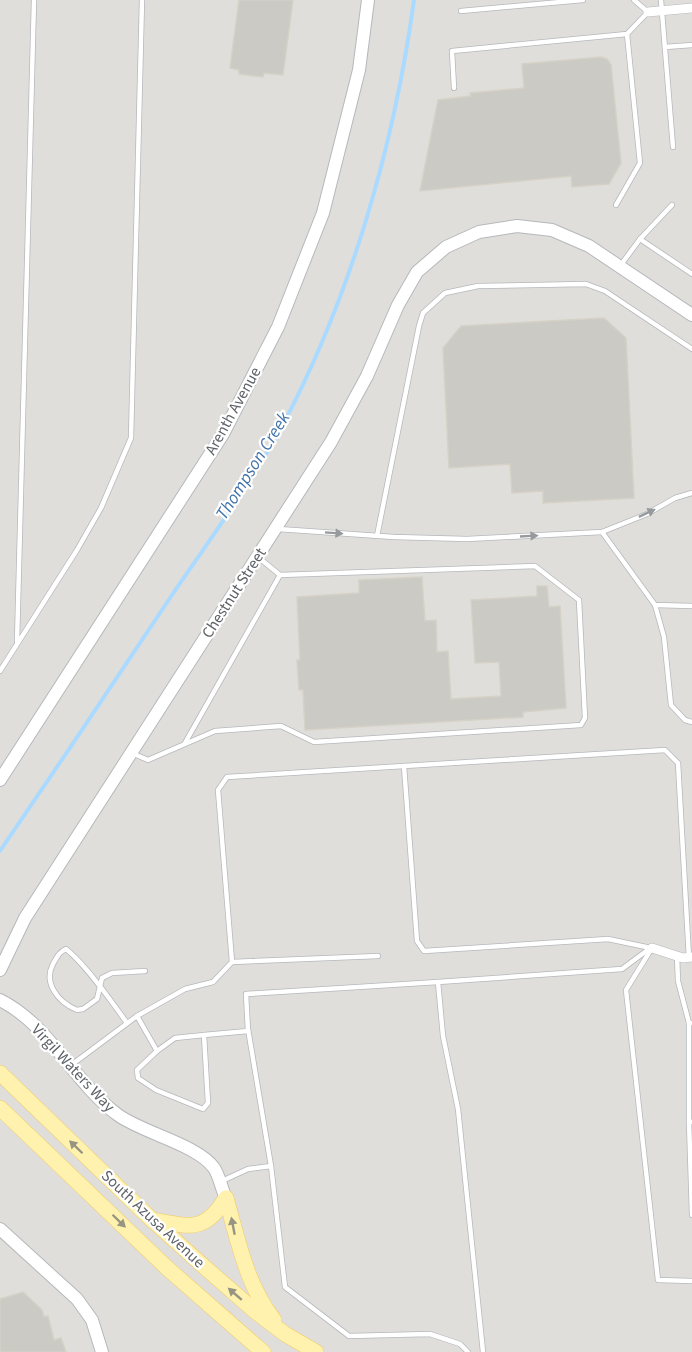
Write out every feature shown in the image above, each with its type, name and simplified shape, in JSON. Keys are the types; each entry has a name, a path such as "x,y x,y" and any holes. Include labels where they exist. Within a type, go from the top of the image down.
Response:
{"main road":[{"name":"South Azusa Avenue","path":"2,1075 151,1219 256,1312 285,1334 316,1352"},
{"name":"South Azusa Avenue","path":"0,1108 166,1267 263,1352"},
{"path":"151,1219 184,1225 198,1224 217,1213 226,1197"},
{"path":"226,1197 233,1230 246,1268 264,1306 285,1334"}],"street":[{"name":"Arenth Avenue","path":"0,780 223,434 278,327 323,213 359,70 368,0"},
{"path":"648,12 692,8"},
{"name":"Chestnut Street","path":"0,970 25,918 331,442 367,376 398,305 417,272 446,247 479,232 517,226 552,230 589,246 692,315"},
{"path":"652,948 690,958"},
{"name":"Virgil Waters Way","path":"0,1000 33,1024 103,1102 118,1115 132,1124 203,1157 213,1166 226,1197"},
{"path":"0,1229 77,1299 92,1320 102,1352"}],"lane":[{"path":"16,645 34,0"},
{"path":"0,671 101,508 131,438 142,0"},
{"path":"461,11 583,0"},
{"path":"454,88 452,51 627,34 648,12 634,0"},
{"path":"661,0 673,147"},
{"path":"616,206 640,163 627,34"},
{"path":"665,47 692,45"},
{"path":"620,267 640,239 672,205"},
{"path":"640,239 692,274"},
{"path":"377,536 419,326 423,313 445,293 478,286 586,284 605,291 692,349"},
{"path":"276,528 377,536 467,538 602,532 647,514 675,498 692,493"},
{"path":"602,532 655,605 664,637 671,705 685,720 692,722"},
{"path":"131,753 148,760 215,731 281,726 314,742 581,725 585,718 579,600 535,566 280,575 258,556"},
{"path":"185,743 280,575"},
{"path":"655,605 692,606"},
{"path":"232,962 218,789 227,777 665,750 678,764 690,958"},
{"path":"404,766 417,941 424,951 608,939 652,948"},
{"path":"468,1352 460,1344 430,1334 349,1336 285,1287 271,1166 248,1026 246,993 622,969 652,948"},
{"path":"652,948 626,990 658,1280 692,1281"},
{"path":"127,1023 99,987 72,954 66,949 60,951 50,970 48,981 62,1001 76,1011 97,999 99,987 102,978 112,973 146,971"},
{"path":"70,1066 137,1016 185,989 213,982 232,962 378,956"},
{"path":"677,956 678,981 690,1023 692,1215"},
{"path":"438,982 443,1036 458,1109 483,1352"},
{"path":"137,1016 157,1051"},
{"path":"204,1035 208,1103 203,1109 156,1090 138,1078 137,1070 175,1038 204,1035 248,1031 248,1026"},
{"path":"220,1182 248,1169 271,1166"}],"shaded area":[{"path":"0,0 692,0 692,1352 0,1352"}],"building":[{"path":"239,0 293,0 283,75 264,73 263,77 239,74 239,70 230,68"},
{"path":"601,57 607,59 611,65 621,163 609,184 572,187 571,176 420,191 438,100 471,96 470,93 524,88 522,64"},
{"path":"604,318 626,338 634,498 543,503 543,491 512,493 510,464 449,468 443,348 461,326"},
{"path":"422,577 425,621 436,620 437,652 448,651 451,699 501,696 499,662 475,663 471,600 537,596 537,586 547,586 549,607 560,606 566,708 523,712 523,717 305,730 303,690 299,690 297,660 300,660 297,597 359,593 359,580"},
{"path":"23,1292 42,1310 44,1317 48,1316 54,1340 61,1338 66,1352 0,1352 0,1299"}],"waterway":[{"name":"Thompson Creek","path":"0,851 242,493 280,430 305,380 328,328 366,221 394,110 414,0"}]}
